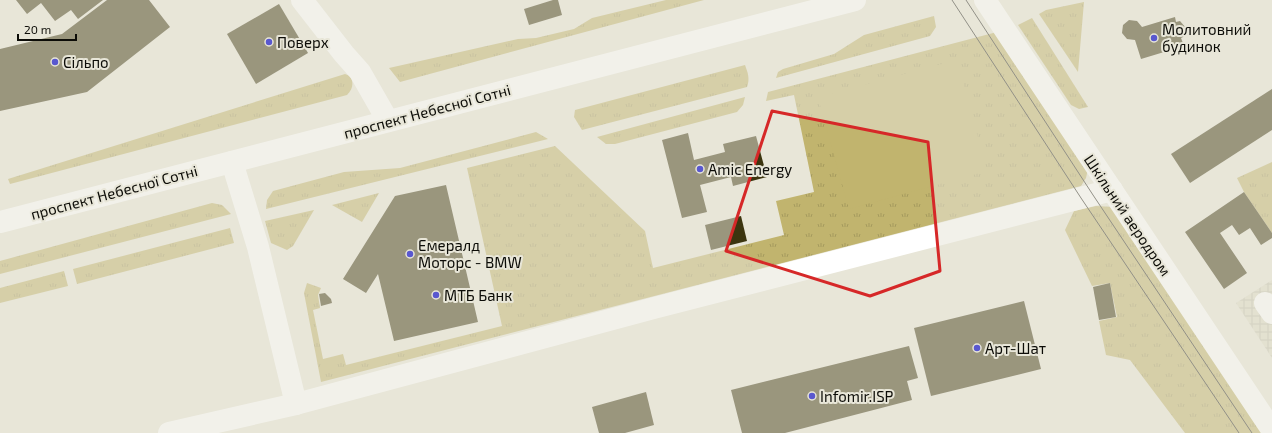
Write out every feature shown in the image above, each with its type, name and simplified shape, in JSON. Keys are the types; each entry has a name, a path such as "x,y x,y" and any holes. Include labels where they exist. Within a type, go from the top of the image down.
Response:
{"main road":[{"path":"302,0 360,72 388,121"},
{"name":"проспект Небесної Сотні","path":"0,222 855,0"},
{"name":"Шкільний аеродром","path":"985,0 1112,190 1268,416"},
{"path":"232,162 258,247 296,404"},
{"path":"169,433 296,404 654,308 1112,190"}],"highlighted area":[{"path":"772,111 928,142 940,271 870,296 726,251"}],"shaded area":[{"path":"1272,280 1272,358 1236,303"}],"green space":[{"path":"666,0 704,0 400,82 389,68 518,39 536,38 574,29 592,18"},
{"path":"1084,2 1078,72 1039,14 1046,10"},
{"path":"934,16 936,27 930,36 776,78 778,72 783,69 834,54 864,35"},
{"path":"1032,18 1088,107 1079,109 1071,105 1018,25"},
{"path":"997,32 1088,169 1086,178 1081,186 321,382 304,293 307,283 321,288 318,295 320,308 313,310 323,359 343,354 346,365 502,326 467,168 555,146 645,231 653,268 784,235 776,201 814,192 794,95 766,101 768,92"},
{"path":"957,60 987,171 849,209 818,97"},
{"path":"745,65 748,76 747,87 582,130 574,117 575,110"},
{"path":"345,74 350,76 352,81 352,88 347,95 10,184 8,179"},
{"path":"745,97 743,105 737,112 615,144 606,144 597,137"},
{"path":"536,132 548,139 266,209 267,200 273,191 344,172 400,168"},
{"path":"1272,162 1272,233 1244,192 1237,178"},
{"path":"379,193 362,222 332,205"},
{"path":"212,203 222,205 231,214 0,274 0,261"},
{"path":"1096,206 1114,207 1264,433 1185,433 1130,360 1106,355 1099,321 1117,317 1110,283 1092,286 1065,230 1074,211"},
{"path":"314,210 293,246 287,250 271,243 265,221"},
{"path":"230,228 234,243 77,284 73,269"},
{"path":"64,271 68,286 0,303 0,288"}],"building":[{"path":"16,0 103,0 78,19 71,10 55,21 41,3 27,14"},
{"path":"107,0 149,0 170,27 87,92 0,111 0,49 62,34"},
{"path":"553,0 558,0 562,15 529,25 524,9"},
{"path":"279,4 308,53 256,84 227,34"},
{"name":"Молитовний будинок","path":"1175,17 1176,22 1180,21 1186,28 1185,36 1181,38 1184,46 1141,59 1135,40 1127,39 1122,33 1123,25 1129,20 1137,21 1142,27"},
{"path":"1272,89 1272,130 1190,183 1171,154"},
{"name":"Amic Energy","path":"688,133 694,160 725,152 723,144 756,136 767,177 733,186 731,177 700,185 707,212 682,218 662,140"},
{"name":"Емералд Моторс - BMW","path":"446,185 478,322 394,341 378,274 366,293 343,279 395,196"},
{"path":"1244,192 1272,233 1272,238 1261,245 1250,228 1239,235 1232,225 1220,233 1247,273 1224,289 1185,232"},
{"path":"741,216 747,241 711,250 705,225"},
{"path":"1110,283 1116,317 1099,320 1093,287"},
{"path":"325,293 331,299 332,303 321,306 319,294"},
{"name":"Арт-Шат","path":"1024,301 1041,369 931,396 914,328"},
{"path":"909,346 918,378 907,381 912,400 785,433 742,433 731,390"},
{"path":"646,392 654,425 625,433 599,433 592,407"}],"tram line":[{"path":"952,0 1081,198 1239,433"},
{"path":"966,0 1093,195 1252,433"}],"place":[{"name":"Молитовний будинок","path":"1154,38"},
{"name":"Поверх","path":"269,42"},
{"name":"Сільпо","path":"55,62"},
{"name":"Amic Energy","path":"700,169"},
{"name":"Емералд Моторс - BMW","path":"410,254"},
{"name":"МТБ Банк","path":"436,295"},
{"name":"Арт-Шат","path":"977,348"},
{"name":"Infomir.ISP","path":"812,396"}]}
